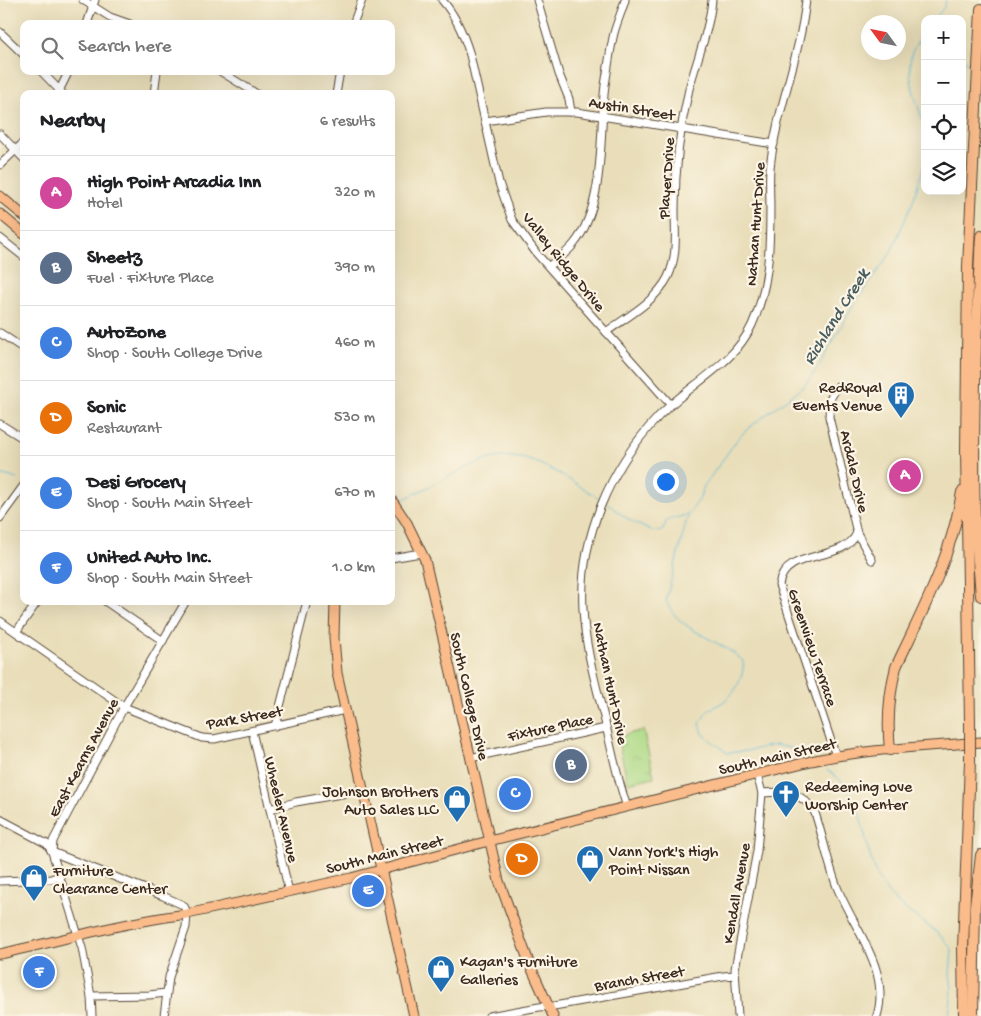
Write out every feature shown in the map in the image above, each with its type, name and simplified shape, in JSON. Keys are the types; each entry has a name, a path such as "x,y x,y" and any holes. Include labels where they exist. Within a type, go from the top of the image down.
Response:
{"highway":[{"path":"964,1016 963,948 970,761 966,450 969,246 981,10"},
{"path":"981,236 975,382 975,518 981,596"},
{"path":"975,419 981,450"},
{"path":"890,750 888,727 891,686 896,667 946,558 960,502 966,450"},
{"path":"973,1016 975,906 981,855"},
{"path":"973,999 981,962"}],"main road":[{"path":"0,196 20,213"},
{"path":"0,214 20,231"},
{"name":"South College Drive","path":"395,505 407,523 421,553 431,588 499,881 530,965 553,1016"},
{"path":"335,605 334,638 337,673 414,1016"},
{"name":"South Main Street","path":"0,954 162,917 188,914 289,892 382,870 490,841 836,756 981,742"}],"street":[{"path":"84,0 94,3 110,17 119,20"},
{"path":"354,20 362,0"},
{"name":"Valley Ridge Drive","path":"442,0 464,36 499,183 512,220 528,243 671,405"},
{"path":"537,0 559,74 569,99 571,112"},
{"path":"548,266 567,252 576,242 589,216 596,187 605,87 611,50 625,0"},
{"name":"Player Drive","path":"606,332 651,300 660,290 672,267 675,248 676,179 682,129 689,91 697,58 705,37 712,0"},
{"name":"Nathan Hunt Drive","path":"627,807 587,647 583,612 586,556 594,524 616,475 643,435 671,405 733,353 745,337 757,314 769,259 770,170 774,144 796,55 806,0"},
{"path":"88,20 94,3"},
{"path":"0,32 20,51"},
{"path":"44,75 57,90"},
{"path":"61,90 67,75"},
{"path":"155,90 156,75"},
{"path":"226,75 251,90"},
{"path":"337,90 339,75"},
{"name":"Austin Street","path":"485,121 546,112 571,112 774,144"},
{"path":"0,134 20,155"},
{"path":"0,165 20,145"},
{"path":"0,238 20,254"},
{"path":"0,333 20,346"},
{"name":"Ardale Drive","path":"838,386 830,400 828,412 857,533 872,560"},
{"path":"0,424 20,436"},
{"path":"0,518 20,490"},
{"name":"Greenview Terrace","path":"836,756 779,585 782,573 790,565 842,548 854,540 857,533"},
{"path":"395,557 421,553"},
{"path":"16,632 35,605"},
{"path":"111,605 163,641"},
{"name":"East Kearns Avenue","path":"52,852 53,841 124,707 184,605"},
{"path":"275,726 306,605"},
{"name":"Park Street","path":"0,620 124,707 202,738 214,739 345,710"},
{"name":"Fixture Place","path":"470,758 606,728"},
{"name":"Wheeler Avenue","path":"252,731 289,892"},
{"name":"Kendall Avenue","path":"738,1016 735,975 758,851 762,792 757,775"},
{"path":"270,809 296,802 364,790"},
{"path":"762,792 796,794 811,806 816,813 836,884 875,967 880,991 880,1004 877,1016"},
{"path":"0,819 47,844 52,852 82,948 91,996 92,1016"},
{"path":"52,852 183,905 188,914 186,927 174,960 166,993 164,1016"},
{"path":"0,881 50,879 59,876"},
{"name":"Branch Street","path":"489,1016 735,975"},
{"path":"91,996 166,993"}],"green space":[{"path":"643,730 654,777 628,783 617,737"}],"waterway":[{"name":"Richland Creek","path":"938,15 944,7 946,0"},
{"name":"Richland Creek","path":"921,38 913,50 910,66 912,85 921,117"},
{"path":"964,60 970,64"},
{"name":"Richland Creek","path":"795,749 775,745 727,753 703,734 700,723 708,711 727,699 735,689 741,678 743,661 689,627 671,610 666,600 688,515 699,500 704,486 739,437 804,386 817,369 854,304 890,254 912,204 921,175"},
{"path":"401,501 476,463 500,457 525,459 544,466 599,498"},
{"path":"0,476 4,475 17,479"},
{"path":"607,503 630,520 657,532 663,530 667,520 687,515"},
{"name":"Richland Creek","path":"827,770 843,783 854,799 872,862 882,885 899,904 937,932 952,949 950,975 952,988 949,1016"}],"place":[{"name":"RedRoyal Events Venue","path":"901,419"},
{"name":"High Point Arcadia Inn","path":"905,476"},
{"name":"Sheetz","path":"571,765"},
{"name":"AutoZone","path":"515,794"},
{"name":"Redeeming Love Worship Center","path":"786,818"},
{"name":"Johnson Brothers Auto Sales LLC","path":"457,823"},
{"name":"Sonic","path":"522,859"},
{"name":"Vann York's High Point Nissan","path":"590,883"},
{"name":"Desi Grocery","path":"368,891"},
{"name":"Furniture Clearance Center","path":"34,902"},
{"name":"United Auto Inc.","path":"39,972"},
{"name":"Kagan's Furniture Galleries","path":"441,993"}]}
